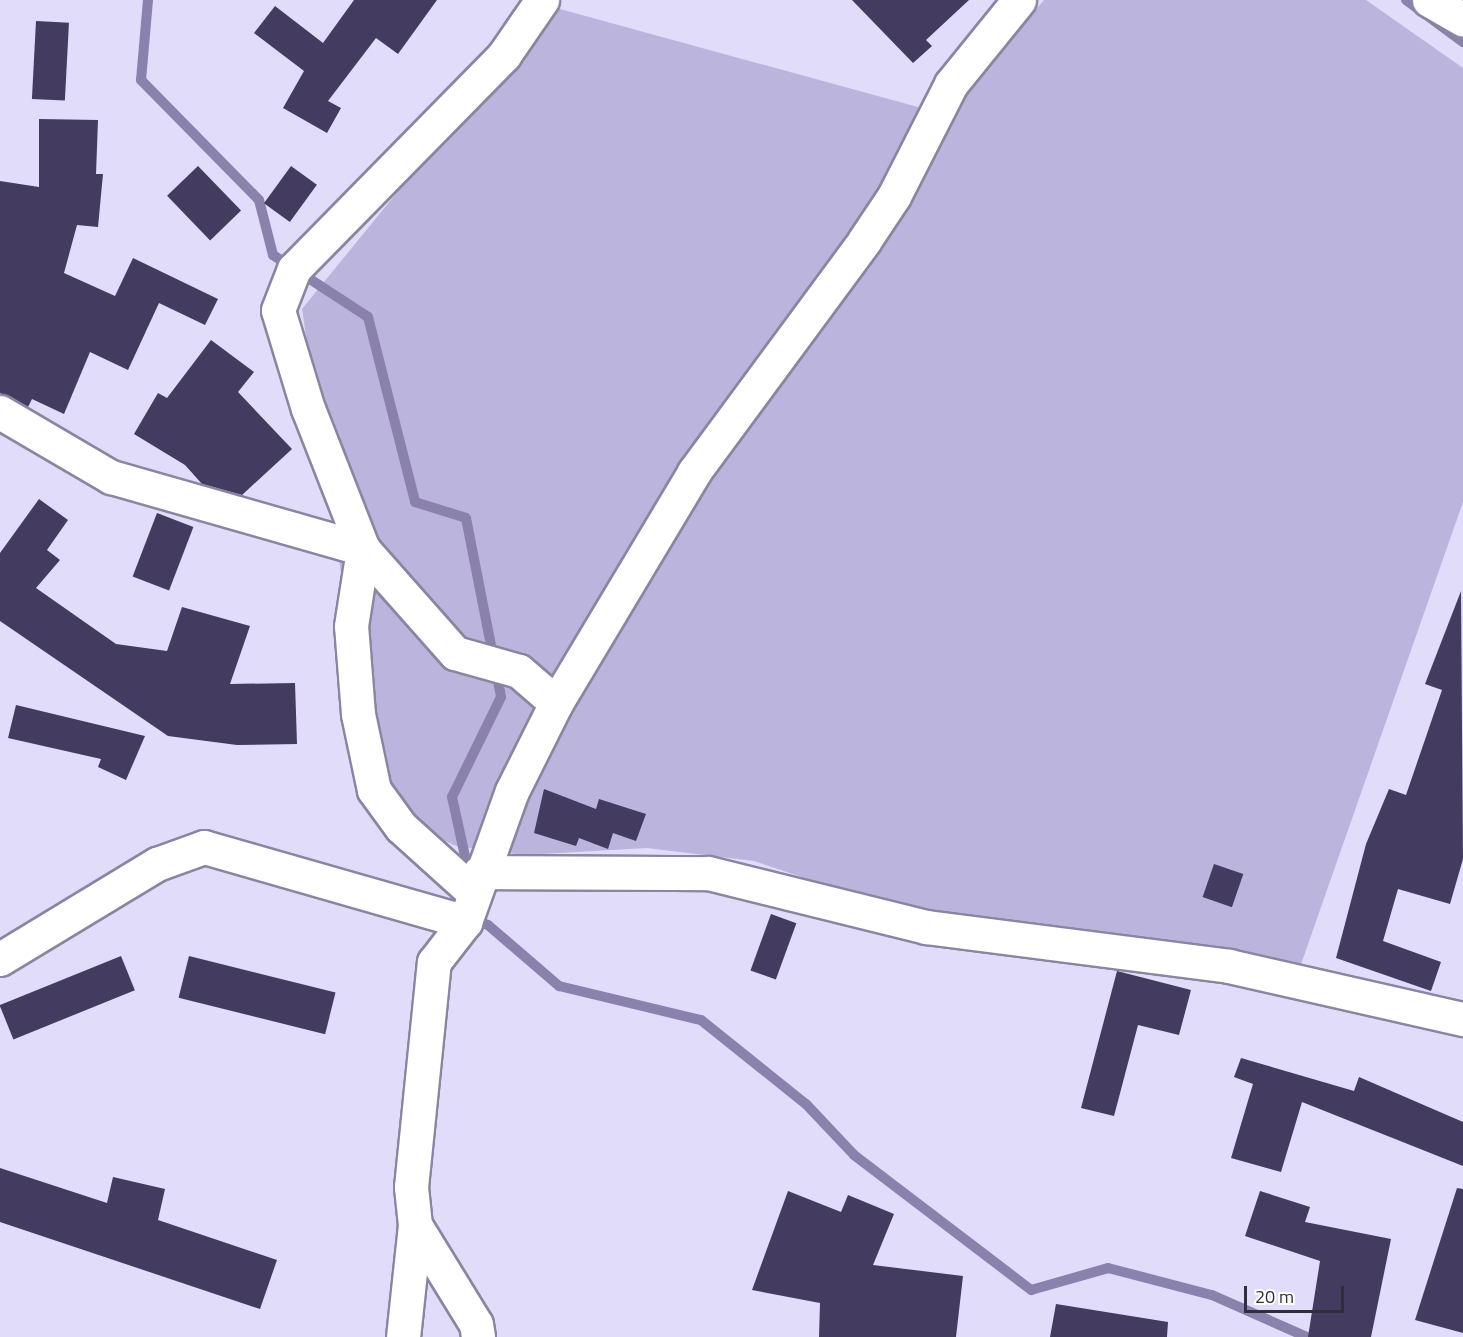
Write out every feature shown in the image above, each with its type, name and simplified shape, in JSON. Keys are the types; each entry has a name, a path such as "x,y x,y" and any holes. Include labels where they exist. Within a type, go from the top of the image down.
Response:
{"street":[{"path":"542,0 504,55 294,269 279,297 278,310 308,409 363,549 455,653 519,671 556,703"},
{"path":"403,1337 415,1225 411,1187 434,962 473,895 556,703 694,472 870,232 951,84 1019,0"},
{"path":"1430,0 1463,20"},
{"path":"0,412 111,477 363,549"},
{"path":"363,549 351,626 368,773 374,790 401,827 473,895"},
{"path":"0,959 157,864 204,847 473,895 708,873 926,927 1229,966 1463,1019"},
{"path":"415,1225 476,1324 478,1337"}],"shaded area":[{"path":"1044,0 1366,0 1463,68 1463,502 1300,967 1236,950 898,909 754,861 647,848 524,855 456,846 416,827 382,790 364,728 302,309 549,6 947,115"}],"building":[{"path":"354,0 437,0 398,54 376,38 328,101 341,108 327,133 283,108 304,71 254,33 275,6 323,43"},
{"path":"852,0 969,0 926,40 932,46 913,63"},
{"path":"36,21 69,23 65,101 32,99"},
{"path":"39,119 98,120 96,174 103,174 98,227 77,225 64,273 115,296 133,258 218,299 205,325 159,303 128,370 90,352 64,414 32,399 28,407 0,393 0,181 39,187"},
{"path":"198,166 241,211 210,240 167,196"},
{"path":"291,166 317,185 290,222 264,203"},
{"path":"211,340 254,372 238,392 292,449 242,495 202,484 185,465 134,434 158,393 167,398"},
{"path":"39,499 68,520 47,550 60,560 36,588 116,644 167,651 182,607 250,626 230,684 295,683 297,744 237,745 168,736 0,621 0,553"},
{"path":"157,513 193,527 169,590 133,576"},
{"path":"1461,591 1463,859 1450,904 1398,889 1383,941 1441,962 1431,991 1336,958 1366,844 1389,789 1406,795 1442,690 1425,684"},
{"path":"16,705 145,736 126,780 98,767 101,759 8,738"},
{"path":"544,789 596,809 599,799 646,814 636,841 613,833 608,849 579,838 576,846 534,833"},
{"path":"1214,864 1243,874 1232,907 1203,897"},
{"path":"771,914 796,923 776,980 750,970"},
{"path":"121,956 135,990 13,1039 0,1005"},
{"path":"189,956 336,993 325,1034 179,998"},
{"path":"1117,971 1191,990 1179,1035 1138,1025 1114,1116 1081,1108"},
{"path":"1241,1058 1354,1091 1359,1077 1463,1122 1463,1166 1302,1102 1281,1172 1231,1158 1253,1084 1234,1077"},
{"path":"0,1168 107,1203 113,1177 165,1189 158,1220 277,1260 260,1309 0,1222"},
{"path":"1457,1188 1463,1189 1463,1333 1415,1320"},
{"path":"788,1191 841,1212 848,1195 894,1214 873,1265 963,1276 956,1337 819,1337 820,1303 752,1290"},
{"path":"1260,1191 1310,1207 1305,1222 1391,1239 1371,1337 1308,1337 1320,1261 1245,1236"},
{"path":"1056,1304 1168,1322 1167,1337 1050,1337"}],"waterway":[{"path":"148,0 141,80 259,200 273,255 368,317 415,502 466,518 501,697 452,797 469,874"},
{"path":"1406,0 1463,42"},
{"path":"470,918 488,925 559,986 701,1020 806,1104 854,1155 1031,1290 1108,1268 1212,1295 1307,1337"}]}
